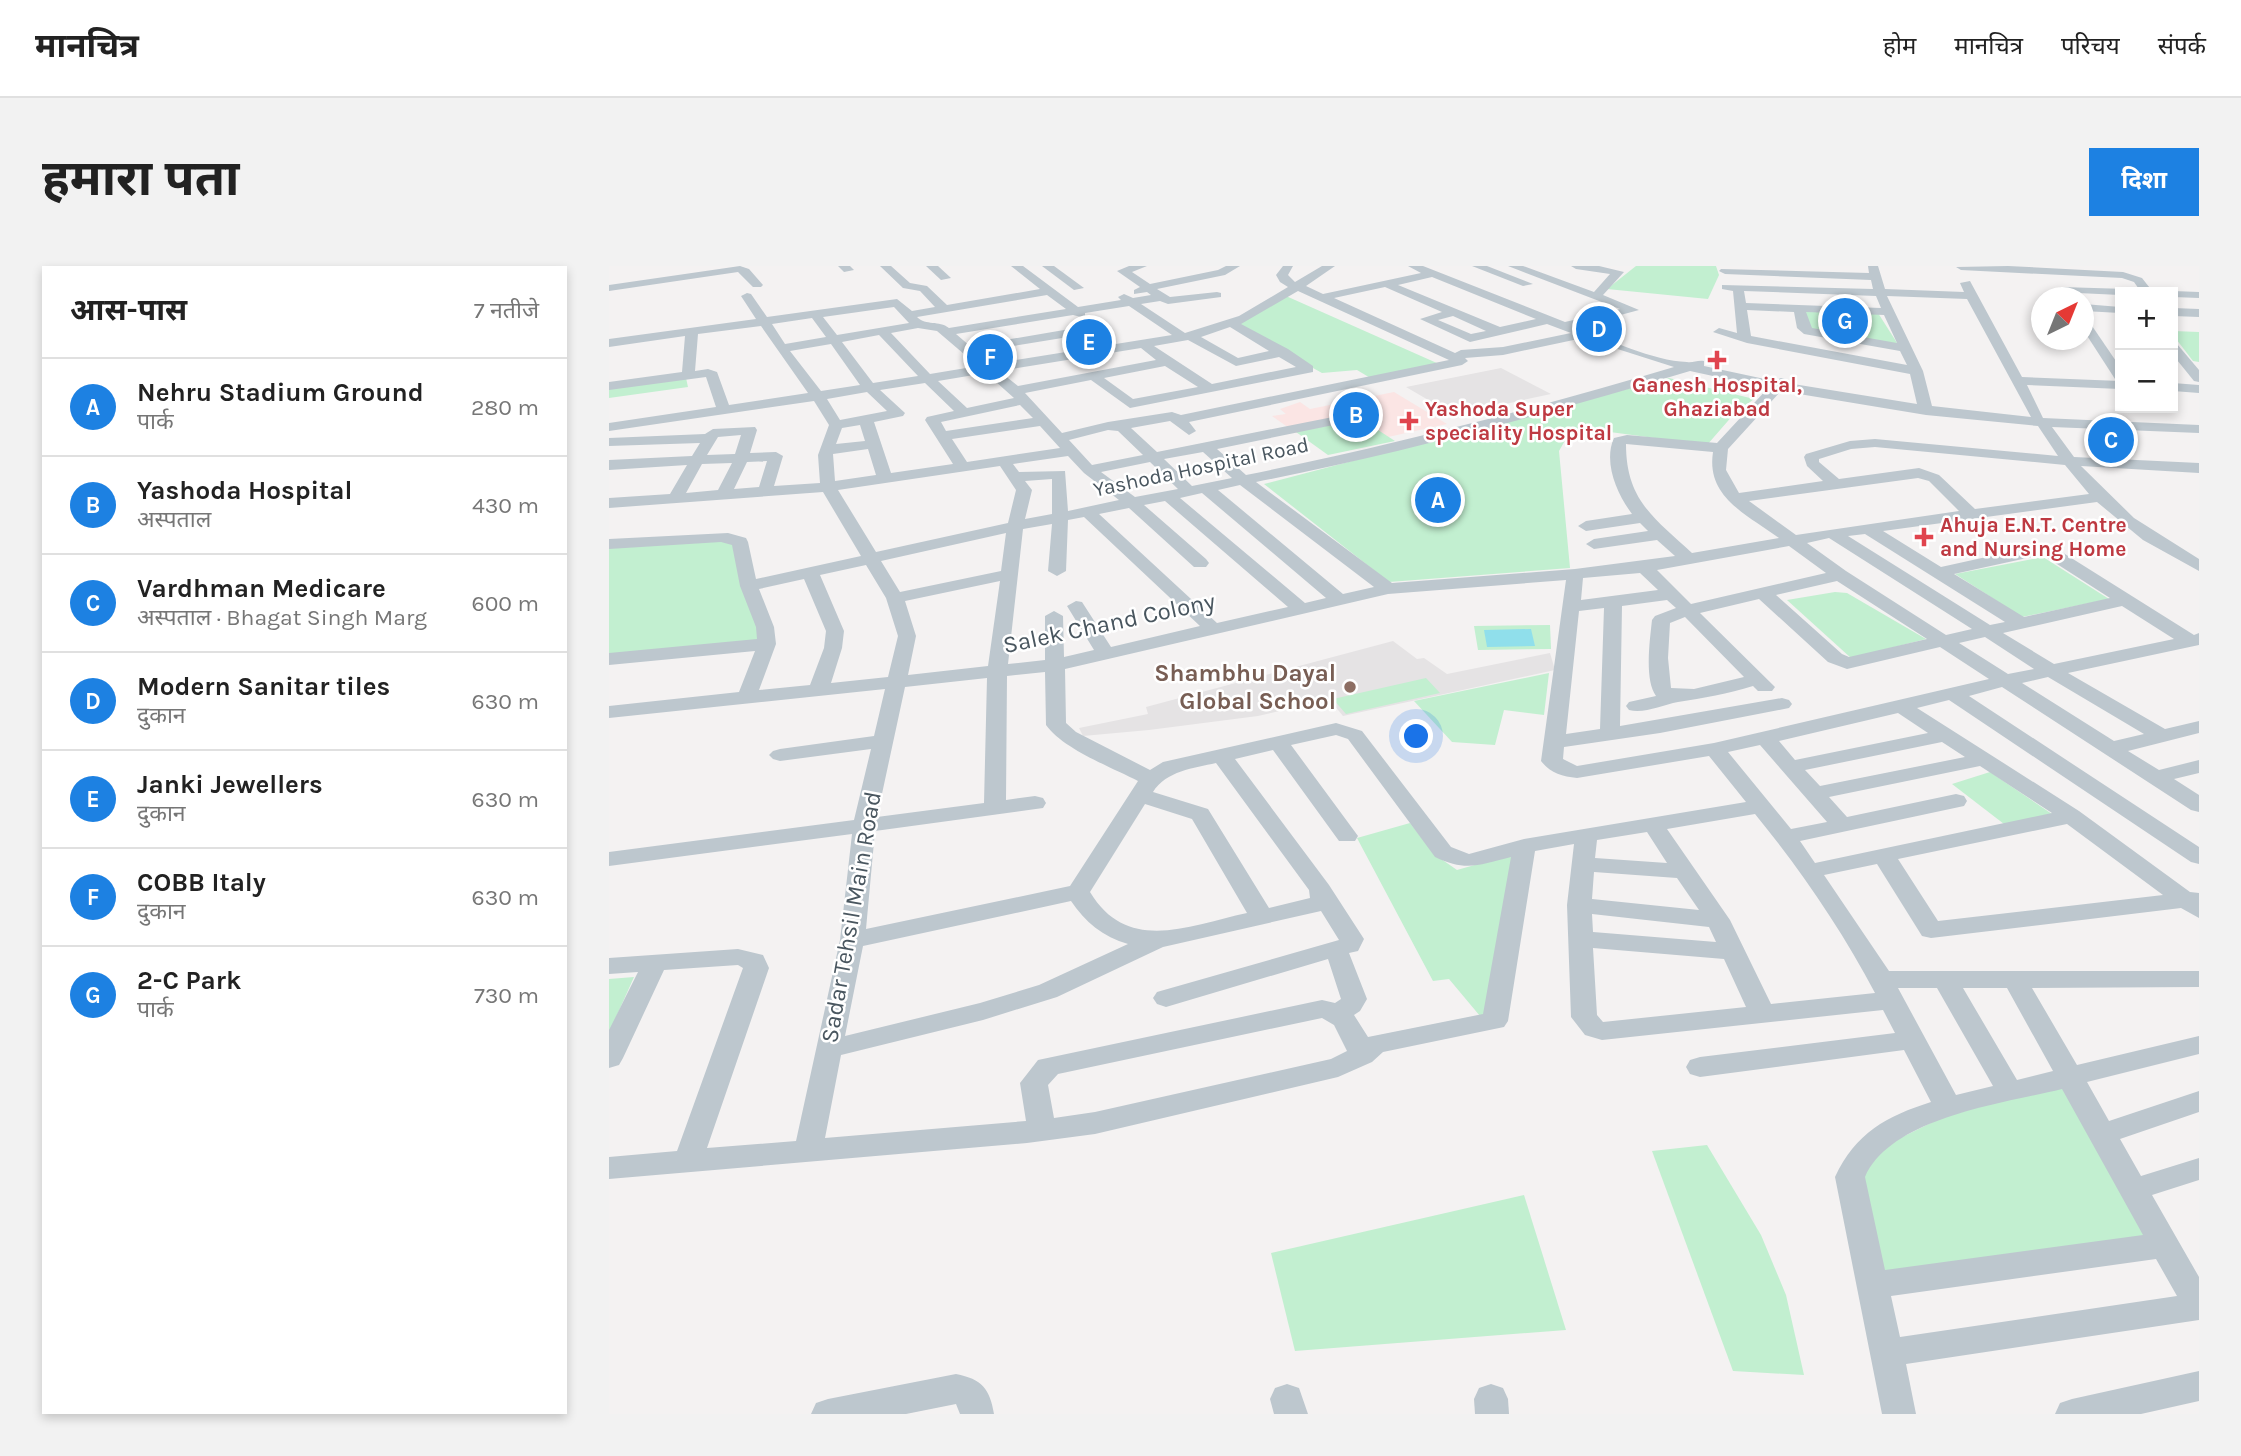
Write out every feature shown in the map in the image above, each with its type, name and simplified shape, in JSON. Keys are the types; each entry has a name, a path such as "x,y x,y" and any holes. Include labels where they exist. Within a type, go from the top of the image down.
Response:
{"street":[{"path":"885,266 907,286 923,288 944,309"},
{"path":"931,266 945,278"},
{"path":"1016,266 1122,345"},
{"path":"1047,266 1079,288"},
{"path":"1142,266 1123,271 1160,297"},
{"path":"1172,266 1235,306"},
{"path":"609,343 897,303 924,328 941,330 993,325 1126,298 1148,288 1221,273 1235,266"},
{"path":"1058,438 1172,416 1184,426 1462,361 1284,280 1282,275 1287,266"},
{"path":"1294,285 1320,266"},
{"path":"1097,299 1160,297 1174,301 1235,306 1294,285 1330,266"},
{"path":"1413,266 1569,325 1696,366"},
{"path":"1477,266 1527,284"},
{"path":"1513,266 1633,310 1569,325"},
{"path":"1538,275 1548,266"},
{"path":"1576,266 1618,272 1595,297"},
{"path":"2143,287 2138,280 2123,275 1961,267 1971,296 2043,424 2067,461 2099,497 2135,527 2198,564"},
{"path":"1324,297 1387,284 1429,270"},
{"path":"1725,271 1805,270 1881,289"},
{"path":"2048,271 2058,287"},
{"path":"609,290 747,273 757,285"},
{"path":"1714,277 1971,296"},
{"path":"1387,284 1500,332"},
{"path":"1736,294 1881,289"},
{"path":"1736,294 1799,309 1881,289"},
{"path":"1881,289 1916,371 1926,408"},
{"path":"782,349 884,332 944,309 1050,291"},
{"path":"2094,293 2115,292"},
{"path":"1435,305 1488,293 1548,320 1569,325 1585,334 1659,360 1779,384 1926,408 2043,424 2199,426"},
{"path":"1736,294 1744,337 1747,340"},
{"path":"2178,294 2199,295"},
{"path":"747,296 836,425"},
{"path":"1126,298 1235,362 1284,352"},
{"path":"941,330 946,322 1062,300"},
{"path":"1233,324 1235,306"},
{"path":"987,368 1185,335 1229,321 1235,306"},
{"path":"1799,309 1803,328 1808,331 1906,348"},
{"path":"2094,309 2115,310"},
{"path":"2178,312 2199,313"},
{"path":"1452,313 1426,319 1470,338 1548,320"},
{"path":"815,314 832,341 868,386 898,414 836,425"},
{"path":"609,425 684,417 868,386 1145,345 1233,324 1347,386"},
{"path":"993,325 1011,339"},
{"path":"967,350 1011,339 1095,325"},
{"path":"941,330 1019,396 1089,470 1133,503 1200,563"},
{"path":"688,375 692,331"},
{"path":"884,332 963,412"},
{"path":"1719,332 1747,340 1916,371"},
{"path":"1450,356 1503,351 1585,334"},
{"path":"2094,338 2115,369"},
{"path":"1145,345 1210,388"},
{"path":"2177,350 2192,363 2199,378"},
{"path":"963,467 932,420 1166,361"},
{"name":"Yashoda Hospital Road","path":"749,586 1060,515 1207,489 1364,454 1696,366"},
{"path":"1128,404 1210,388 1319,372"},
{"path":"609,386 711,374 723,407"},
{"path":"1096,378 1128,404 1142,422"},
{"path":"2019,381 2115,385"},
{"path":"1779,384 1721,448 1718,470 1722,481 1735,498 1840,575 1941,642 2199,805"},
{"path":"609,399 715,385"},
{"path":"2178,387 2199,389"},
{"path":"609,425 817,395"},
{"path":"1089,470 1358,416"},
{"path":"684,417 692,433"},
{"path":"2043,424 2073,419 2199,426"},
{"path":"866,420 885,479"},
{"path":"942,436 1043,421"},
{"path":"2043,424 2082,445"},
{"path":"828,487 825,466 827,450 836,425"},
{"path":"1118,426 1190,492"},
{"path":"675,498 713,433 750,430 741,459 723,495"},
{"path":"609,442 710,438"},
{"path":"1688,559 1644,517 1620,482 1618,460 1621,439 1721,448"},
{"path":"1837,486 1812,463 1811,457 1862,443 2067,461 2199,468"},
{"path":"827,450 874,444"},
{"path":"1205,446 1244,481 1388,589"},
{"path":"609,503 828,487 1071,451"},
{"path":"609,481 615,465 776,456 765,492"},
{"path":"995,808 997,673 1015,526 1024,490 1003,460"},
{"path":"639,501 662,462"},
{"path":"1016,477 1060,474 1057,571"},
{"path":"1735,498 1924,474 1934,478 1971,514"},
{"name":"Sadar Tehsil Main Road","path":"810,1151 852,940 864,824 907,636 895,598 828,487"},
{"path":"1207,489 1338,599"},
{"path":"1169,496 1300,608"},
{"name":"Salek Chand Colony","path":"609,712 1055,665 1388,589 1644,567 1832,533 2099,497"},
{"path":"1088,512 1213,629"},
{"path":"1586,526 1644,517"},
{"path":"1867,528 2020,623"},
{"path":"1832,533 2051,671 2162,736"},
{"path":"1594,544 1662,534"},
{"path":"609,544 722,537 740,542 749,586 765,627 767,644 747,697"},
{"path":"1937,573 2043,552 2056,555 2124,600 2195,640"},
{"path":"1644,567 1807,729"},
{"path":"810,572 835,631 833,648 818,691"},
{"path":"895,598 1010,574"},
{"path":"1574,574 1552,761 1564,770 1577,772 1807,729 2004,681 2195,640"},
{"path":"1671,698 1662,691 1658,658 1660,624 1665,617 1840,575"},
{"path":"1569,607 1670,594"},
{"path":"1764,594 1835,658 1847,663 2124,600"},
{"path":"1610,734 1613,601"},
{"path":"1076,606 1106,654"},
{"path":"1054,616 1056,725 1145,787 1200,814 1262,918"},
{"path":"609,659 767,644"},
{"path":"1636,706 1758,679"},
{"path":"1953,694 2199,857"},
{"path":"1554,741 1783,704"},
{"path":"1902,707 2071,816 2195,903"},
{"path":"2109,749 2199,727"},
{"path":"852,940 1079,892 1145,787 1171,767 1336,730 1350,731 1443,852 1469,860 1524,846 1761,806"},
{"path":"1790,767 1946,735"},
{"path":"1764,737 1842,825"},
{"path":"780,755 884,741"},
{"path":"1279,743 1347,835"},
{"path":"1714,748 1786,837 1887,990 1948,1107"},
{"path":"1166,998 1349,945 1352,939 1222,755"},
{"path":"1814,794 1985,759"},
{"path":"2155,778 2199,766"},
{"path":"1786,837 1956,801"},
{"path":"609,859 1035,803"},
{"path":"1809,871 2071,816"},
{"path":"1654,825 1718,920 1762,1012"},
{"path":"1586,835 1579,905 1584,1017 1594,1029 1602,1031 1762,1012 1945,980 2199,979"},
{"path":"609,1168 1095,1123 1338,1067 1380,1043 1495,1021 1524,846"},
{"path":"1884,856 1931,930 2195,903"},
{"path":"1583,864 1685,871"},
{"path":"1079,892 1092,913 1109,927 1140,941 1156,941 1314,906 1322,902 1323,896"},
{"path":"1579,905 1718,920"},
{"path":"1580,939 1733,952"},
{"path":"829,1049 983,1011 1048,991 1156,941"},
{"path":"609,966 738,957 754,961 756,968 688,1162"},
{"path":"1042,1130 1034,1083 1048,1067 1322,1009 1339,1012 1351,1005 1354,999 1340,958"},
{"path":"609,1058 655,963"},
{"path":"1945,980 2010,1091"},
{"path":"1887,1353 2199,1306 2015,980"},
{"path":"1339,1012 1362,1055"},
{"path":"1700,1067 1913,1040"},
{"path":"1899,1414 1850,1177 1862,1154 1883,1136 1926,1114 2199,1045"},
{"path":"2103,1134 2199,1101"},
{"path":"2135,1189 2199,1169"},
{"path":"1874,1285 2165,1245"},
{"path":"2072,1414 2199,1386"},
{"path":"828,1414 956,1389 966,1391 974,1397 977,1414"}],"shaded area":[{"path":"1501,368 1551,394 1454,415 1406,387"},
{"path":"1394,392 1447,424 1388,437 1361,419 1296,433 1272,416 1286,414 1280,409 1300,402 1310,409"},
{"name":"Shambhu Dayal Global School","path":"1393,641 1417,659 1424,658 1447,674 1550,653 1555,670 1343,716 1329,699 1258,716 1149,730 1083,736 1079,728 1148,714 1146,707"}],"green space":[{"path":"1636,266 1716,266 1719,275 1708,299 1607,289"},
{"path":"1286,296 1439,364 1372,379 1357,370 1322,373 1235,325"},
{"path":"1802,310 1878,313 1899,346 1810,329"},
{"path":"2178,331 2199,332 2199,362 2193,361 2178,342"},
{"path":"686,378 688,387 609,398 609,389"},
{"path":"1669,378 1754,399 1734,414 1707,445 1595,430 1567,437 1559,451 1570,568 1389,582 1264,484"},
{"path":"1361,419 1395,441 1328,455 1296,432"},
{"path":"730,537 767,644 609,661 609,544"},
{"path":"2043,557 2109,599 2022,617 1955,574"},
{"path":"1835,592 1847,593 1926,639 1851,658 1787,600"},
{"path":"1550,625 1551,649 1478,650 1474,626"},
{"path":"1549,673 1544,715 1504,710 1495,745 1452,742 1414,701"},
{"path":"1426,678 1440,693 1346,714 1333,699"},
{"path":"1990,772 2052,814 2004,824 1952,784"},
{"path":"1410,823 1434,854 1457,870 1517,853 1489,1016 1480,1016 1449,979 1433,981 1357,838"},
{"path":"634,977 609,1033 609,979"},
{"path":"2068,1084 2154,1248 1887,1294 1860,1174 1880,1148 1953,1112"},
{"path":"1707,1145 1761,1235 1786,1295 1804,1375 1733,1371 1652,1151"},
{"path":"1524,1195 1566,1330 1295,1351 1271,1253"}],"water":[{"path":"1531,629 1535,646 1487,647 1484,630"}],"place":[{"name":"2-C Park","path":"1845,321"},
{"name":"Modern Sanitar tiles","path":"1599,329"},
{"name":"Janki Jewellers","path":"1089,342"},
{"name":"COBB Italy","path":"990,357"},
{"name":"Ganesh Hospital, Ghaziabad","path":"1717,360"},
{"name":"Yashoda Hospital","path":"1356,415"},
{"name":"Yashoda Super speciality Hospital","path":"1409,421"},
{"name":"Vardhman Medicare","path":"2111,440"},
{"name":"Nehru Stadium Ground","path":"1438,500"},
{"name":"Ahuja E.N.T. Centre and Nursing Home","path":"1924,537"},
{"name":"Shambhu Dayal Global School","path":"1350,687"}]}
